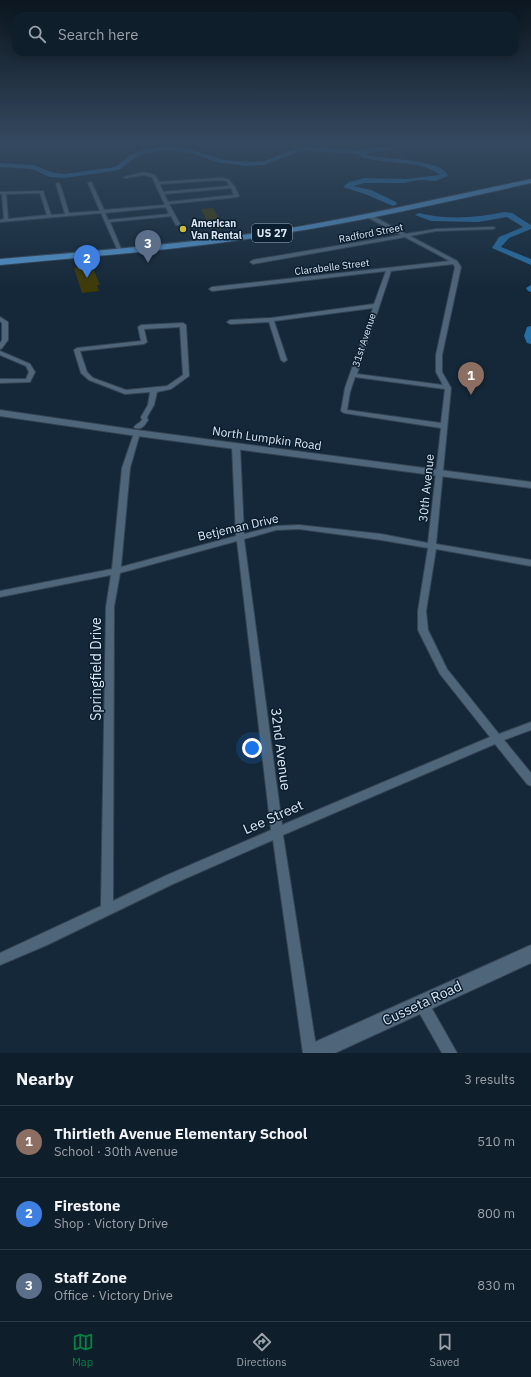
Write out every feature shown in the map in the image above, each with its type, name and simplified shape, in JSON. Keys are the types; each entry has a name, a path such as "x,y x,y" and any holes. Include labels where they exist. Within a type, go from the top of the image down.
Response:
{"highway":[{"name":"US 27","path":"0,267 121,253 276,232 369,216 476,192"},
{"name":"US 27","path":"0,262 258,241 378,220 507,192"}],"street":[{"path":"6,220 2,193 36,192"},
{"path":"42,192 49,216"},
{"path":"60,192 67,214"},
{"path":"94,192 121,253"},
{"path":"172,192 162,193 172,215 178,224"},
{"path":"0,221 238,196 236,192"},
{"path":"107,220 172,215"},
{"path":"369,216 455,262 458,266 439,355 439,372 448,388"},
{"name":"Radford Street","path":"253,262 436,230 493,228"},
{"name":"Clarabelle Street","path":"212,290 455,262"},
{"name":"31st Avenue","path":"389,269 344,397 344,411 444,426"},
{"path":"230,322 271,320 376,306"},
{"path":"0,319 5,322 5,340 0,347"},
{"path":"271,320 284,360"},
{"path":"183,325 186,376 169,388 154,390 125,392 91,379 84,373 76,350 144,342 141,327 183,325"},
{"path":"0,353 28,365 32,372 28,381 0,381"},
{"path":"353,375 448,388"},
{"name":"30th Avenue","path":"448,388 432,546 422,611 423,630 443,671 531,781"},
{"name":"Springfield Drive","path":"107,908 110,608 116,571 126,468 136,431 142,425 145,420 144,417 152,405 154,390"},
{"name":"North Lumpkin Road","path":"0,413 440,474 531,485"},
{"name":"32nd Avenue","path":"236,446 240,536 277,831 310,1053"},
{"name":"Betjeman Drive","path":"0,594 116,571 240,536 276,528 299,527 432,546 531,563"},
{"name":"Lee Street","path":"0,959 31,946 107,908 277,831 496,739 531,726"},
{"name":"Cusseta Road","path":"313,1053 531,954"},
{"path":"422,1004 450,1053"}],"building":[{"path":"213,208 222,229 211,229 201,209"},
{"path":"92,266 100,285 97,285 99,291 82,293 74,268"}],"waterway":[{"path":"368,192 393,204"},
{"path":"419,215 431,219 478,220 504,214 509,215 529,227 502,239 496,248 531,262"},
{"path":"531,329 529,336 531,341"}],"place":[{"name":"American Van Rental","path":"183,229"},
{"name":"Staff Zone","path":"148,263"},
{"name":"Firestone","path":"87,278"},
{"name":"Thirtieth Avenue Elementary School","path":"471,395"}]}
